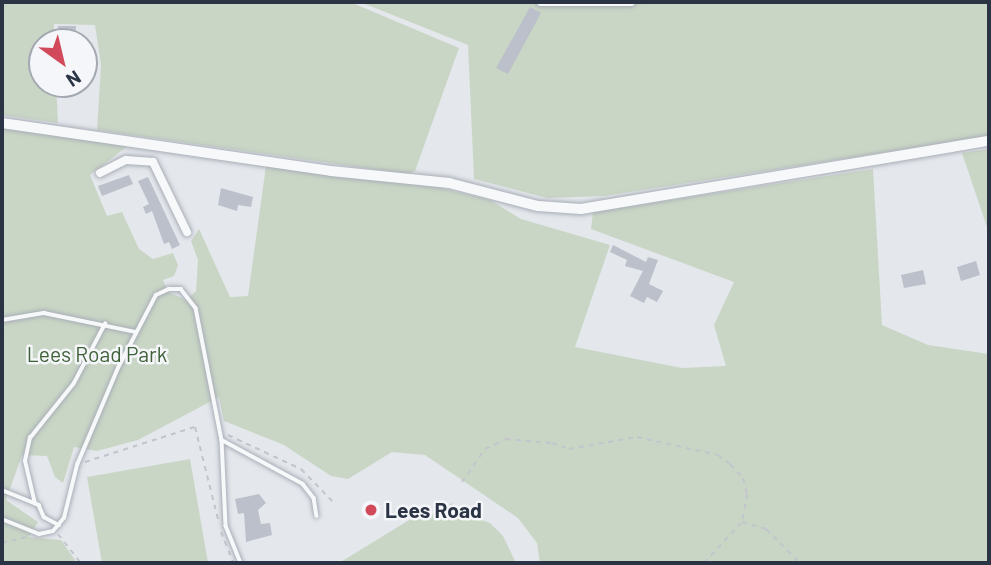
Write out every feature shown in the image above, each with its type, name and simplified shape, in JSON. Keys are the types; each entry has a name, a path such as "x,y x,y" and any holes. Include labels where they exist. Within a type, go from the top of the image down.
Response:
{"street":[{"path":"541,2 631,2"},
{"path":"2,122 150,145 449,183 538,206 581,209 989,141"},
{"path":"148,162 150,145"},
{"path":"100,173 126,160 153,162 187,232"}],"lane":[{"path":"2,519 35,533 53,531 59,525 78,465 136,332 156,295 181,289 191,297 221,437 226,526 241,563"},
{"path":"2,320 44,313 136,332"},
{"path":"59,525 44,517 35,504 25,461 30,438 74,383 105,324"},
{"path":"221,437 303,484 314,498 317,516"},
{"path":"2,490 35,504"}],"path":[{"path":"78,465 195,427 226,550 234,563"},
{"path":"221,437 240,439 301,469 336,505"},
{"path":"462,482 485,449 506,439 552,443 569,449 637,437 718,455 743,478 747,494 742,522 704,563"},
{"path":"742,522 766,529 800,563"},
{"path":"2,543 22,541 35,533"}],"green space":[{"path":"2,2 350,2 459,48 415,171 407,174 97,130 101,65 98,28 95,25 54,24 54,28 28,28 28,98 57,98 58,123 2,115"},
{"path":"360,2 989,2 989,136 604,196 547,198 474,179 468,45"},
{"name":"Lees Road Park","path":"2,126 129,145 90,175 107,216 122,212 139,249 153,259 173,253 178,265 174,276 163,280 168,292 186,300 196,291 198,260 191,241 199,229 230,297 248,296 266,166 437,187 490,200 521,219 610,245 575,347 682,368 726,366 714,325 734,282 591,229 593,212 873,169 882,325 928,345 989,354 989,563 540,563 537,543 518,518 425,455 392,452 348,479 331,476 284,445 224,421 219,397 138,440 97,451 74,447 63,483 55,477 47,456 22,455 6,500 38,522 29,537 61,540 77,563 2,563"},
{"path":"989,149 989,233 962,153"},
{"path":"190,459 208,563 102,563 87,477"},
{"path":"452,503 458,512 490,523 503,536 516,563 339,563 419,514 423,520"}],"building":[{"path":"530,7 541,13 508,74 496,68"},
{"path":"58,26 76,26 76,28"},
{"path":"129,175 133,184 102,196 98,186"},
{"path":"148,177 180,245 172,249 169,242 164,244 152,211 146,214 143,207 149,204 138,181"},
{"path":"221,188 253,197 251,207 238,205 237,211 218,205"},
{"path":"613,245 646,262 648,257 658,260 649,284 663,291 657,302 647,297 644,303 630,296 643,271 625,266 627,260 610,252"},
{"path":"976,261 980,275 961,281 957,267"},
{"path":"923,270 926,284 904,288 901,275"},
{"path":"259,494 266,503 258,510 261,524 270,523 272,535 246,542 244,513 238,514 235,499"}],"place":[{"name":"Lees Road","path":"371,510"}]}
